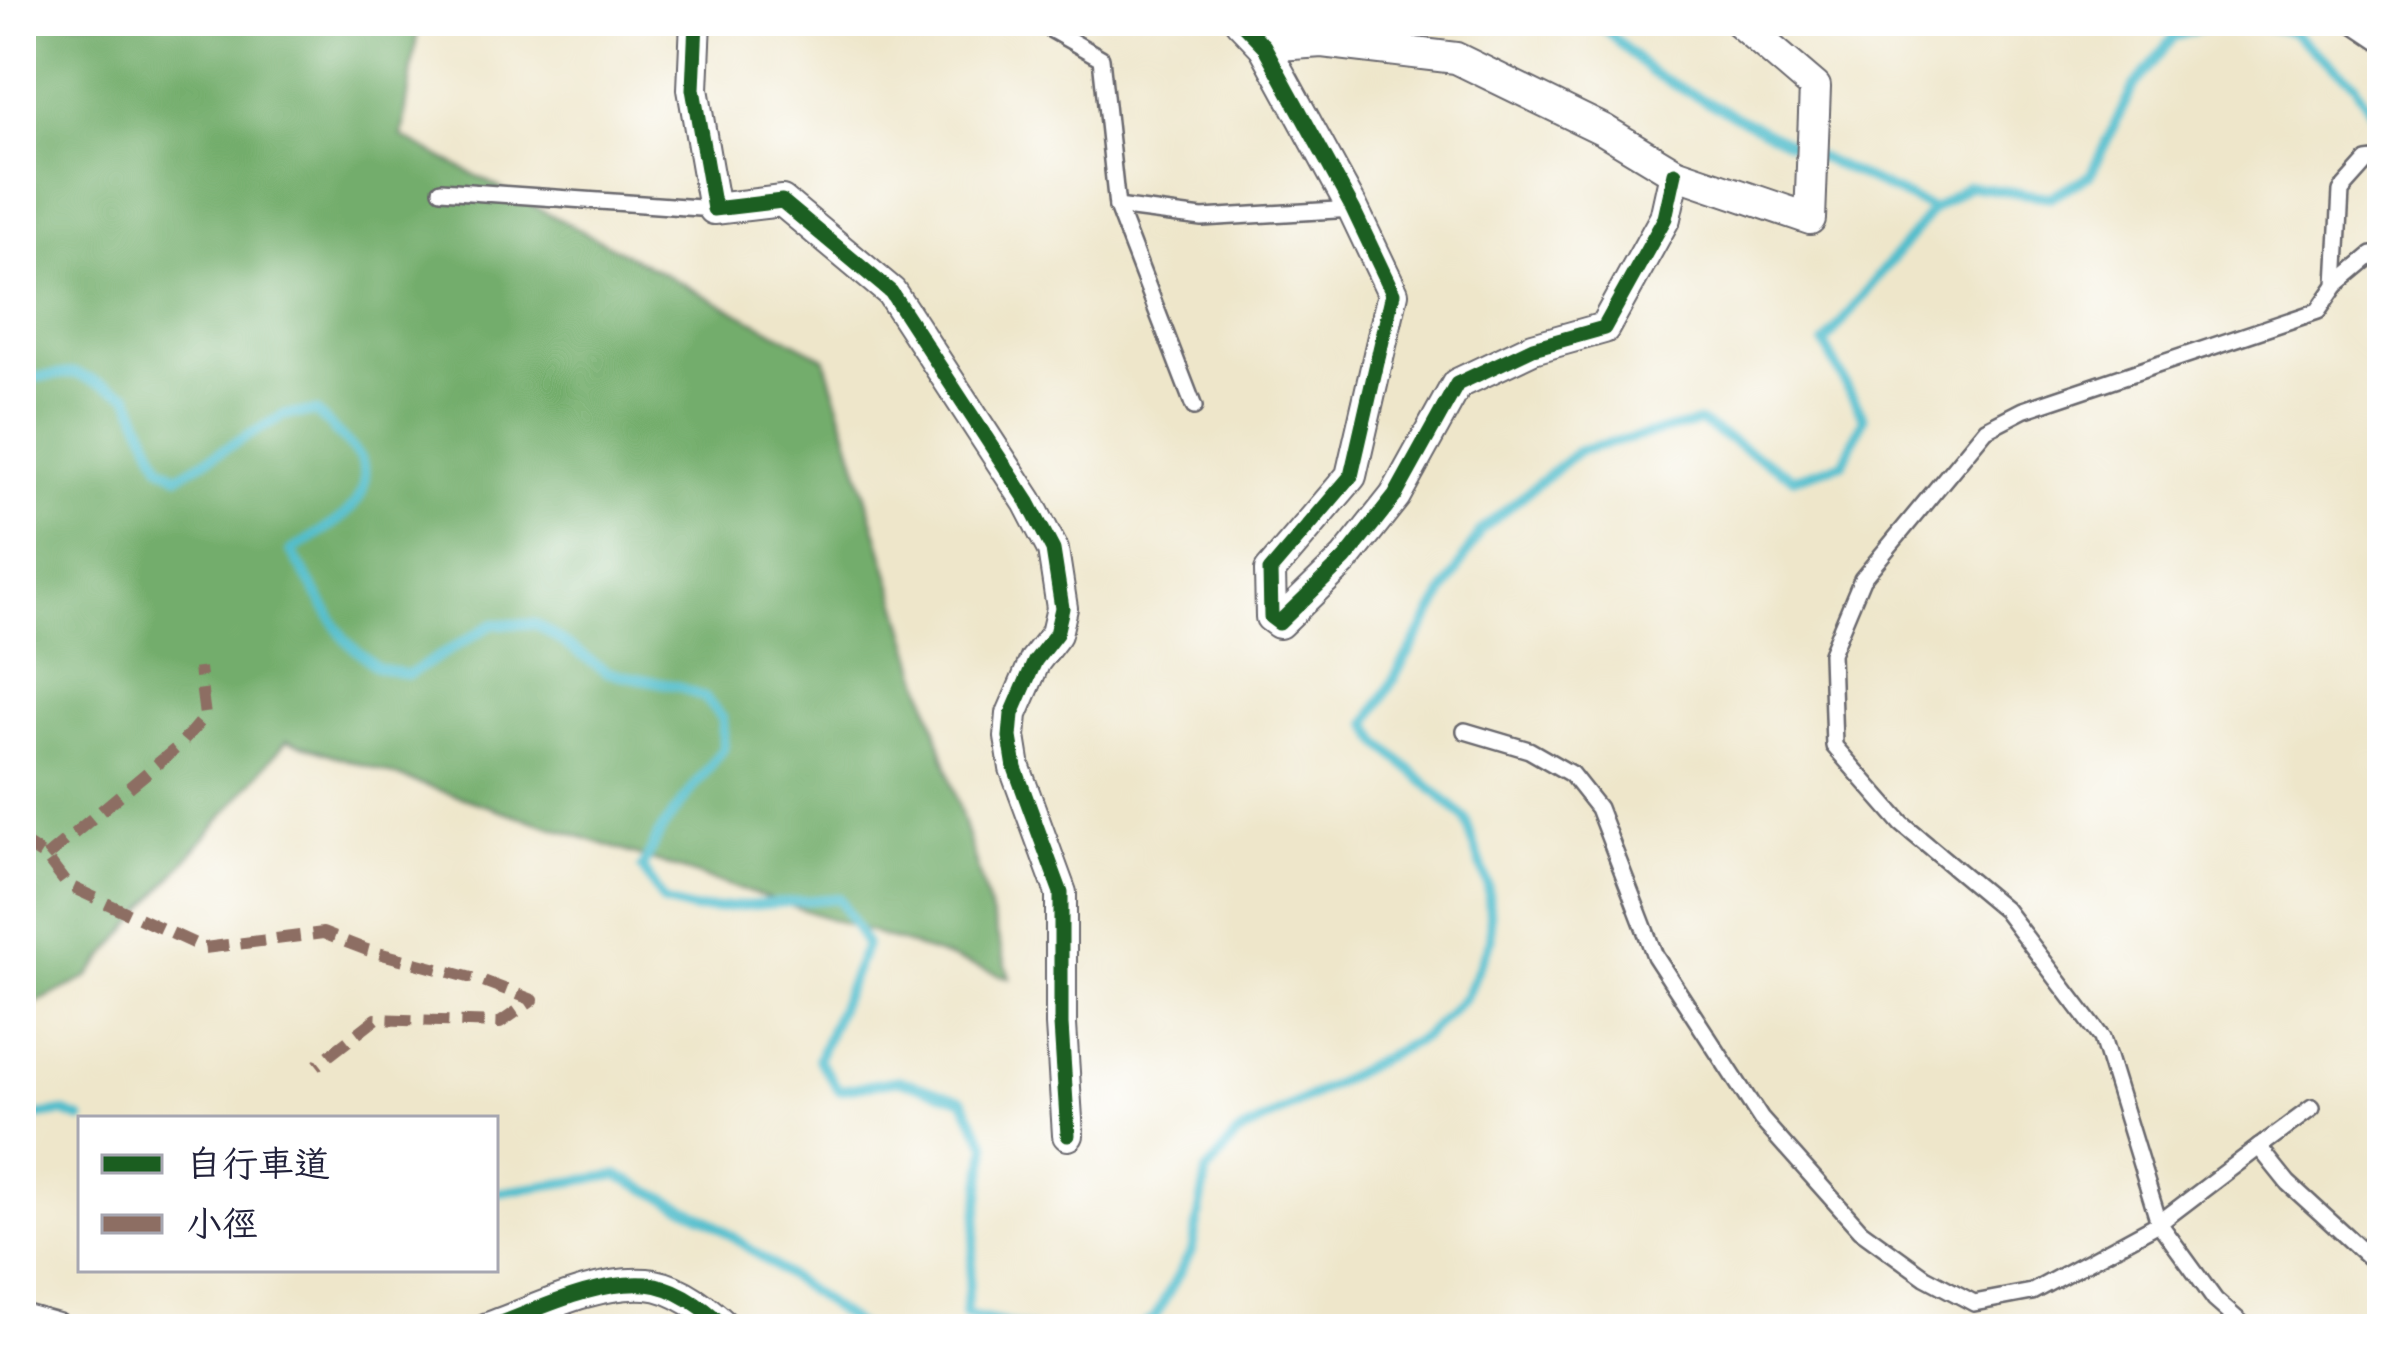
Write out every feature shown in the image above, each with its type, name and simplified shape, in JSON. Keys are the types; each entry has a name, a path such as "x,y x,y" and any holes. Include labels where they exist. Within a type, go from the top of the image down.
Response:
{"street":[{"path":"697,21 693,89 714,209 782,201 891,292 1028,502 1053,550 1062,608 1056,634 1035,661 1012,714 1010,736 1015,769 1061,893 1061,1025 1068,1135"},
{"path":"1240,21 1264,46 1393,293 1352,476 1270,571 1271,616 1279,623 1345,560 1395,496 1457,384 1534,348 1604,328 1665,218 1675,173"},
{"path":"1264,46 1322,42 1456,58 1604,130 1675,173 1810,219 1815,87 1738,21"},
{"path":"485,1329 602,1288 650,1284 703,1307 727,1329"},
{"path":"21,1318 57,1329"}],"lane":[{"path":"1036,21 1101,58 1117,207 1194,407"},
{"path":"2348,21 2382,43"},
{"path":"2336,285 2341,191 2367,162 2382,160"},
{"path":"441,190 714,209"},
{"path":"1117,207 1202,218 1353,209"},
{"path":"2248,1329 2215,1300 2159,1223 2102,1037 2005,909 1902,824 1834,746 1832,653 1862,579 1986,429 2024,410 2318,311 2336,285 2372,255 2382,254"},
{"path":"1466,731 1529,750 1571,774 1598,808 1655,956 1762,1119 1861,1230 1925,1277 1975,1303 2032,1292 2159,1223 2312,1108"},
{"path":"2259,1147 2288,1183 2382,1269"}],"green space":[{"path":"21,21 419,21 402,137 825,358 1010,978 287,740 87,978 21,1010"}],"waterway":[{"path":"1596,21 1652,73 1788,143 1933,209"},
{"path":"1139,1329 1155,1317 1192,1250 1207,1172 1237,1135 1425,1036 1466,996 1491,939 1488,885 1465,818 1380,743 1368,723 1480,531 1578,451 1700,422 1794,478 1843,463 1864,418 1824,344 1933,209 1968,186 2050,197 2090,175 2133,87 2173,37 2223,21"},
{"path":"2244,21 2291,32 2354,83 2382,129"},
{"path":"21,379 74,373 129,395 161,466 178,476 284,415 316,412 359,457 365,478 362,492 344,516 291,551 345,640 376,667 408,675 493,624 536,624 607,672 677,686 705,698 723,719 723,749 662,829 642,868 664,902 693,910 839,898 866,945 818,1059 839,1090 899,1080 963,1100 987,1145 965,1315 1031,1329"},
{"path":"21,1118 63,1112 78,1118"},
{"path":"498,1193 617,1175 709,1220 863,1329"}],"marked path":[{"path":"46,857 180,745 205,716 199,668"},
{"path":"21,841 46,857 67,885 204,948 323,933 533,1000 500,1023 376,1019 317,1065"}],"cycle path":[{"path":"696,21 693,89 714,209 782,201 891,292 1028,502 1053,550 1062,608 1056,634 1035,661 1012,714 1010,737 1015,768 1061,893 1061,1025 1068,1135"},
{"path":"1240,21 1264,46 1393,293 1351,476 1270,571 1271,617 1279,623 1345,559 1395,496 1457,384 1533,348 1604,328 1665,218 1675,173"},
{"path":"485,1329 585,1292 627,1284 658,1286 680,1294 727,1329"}]}
